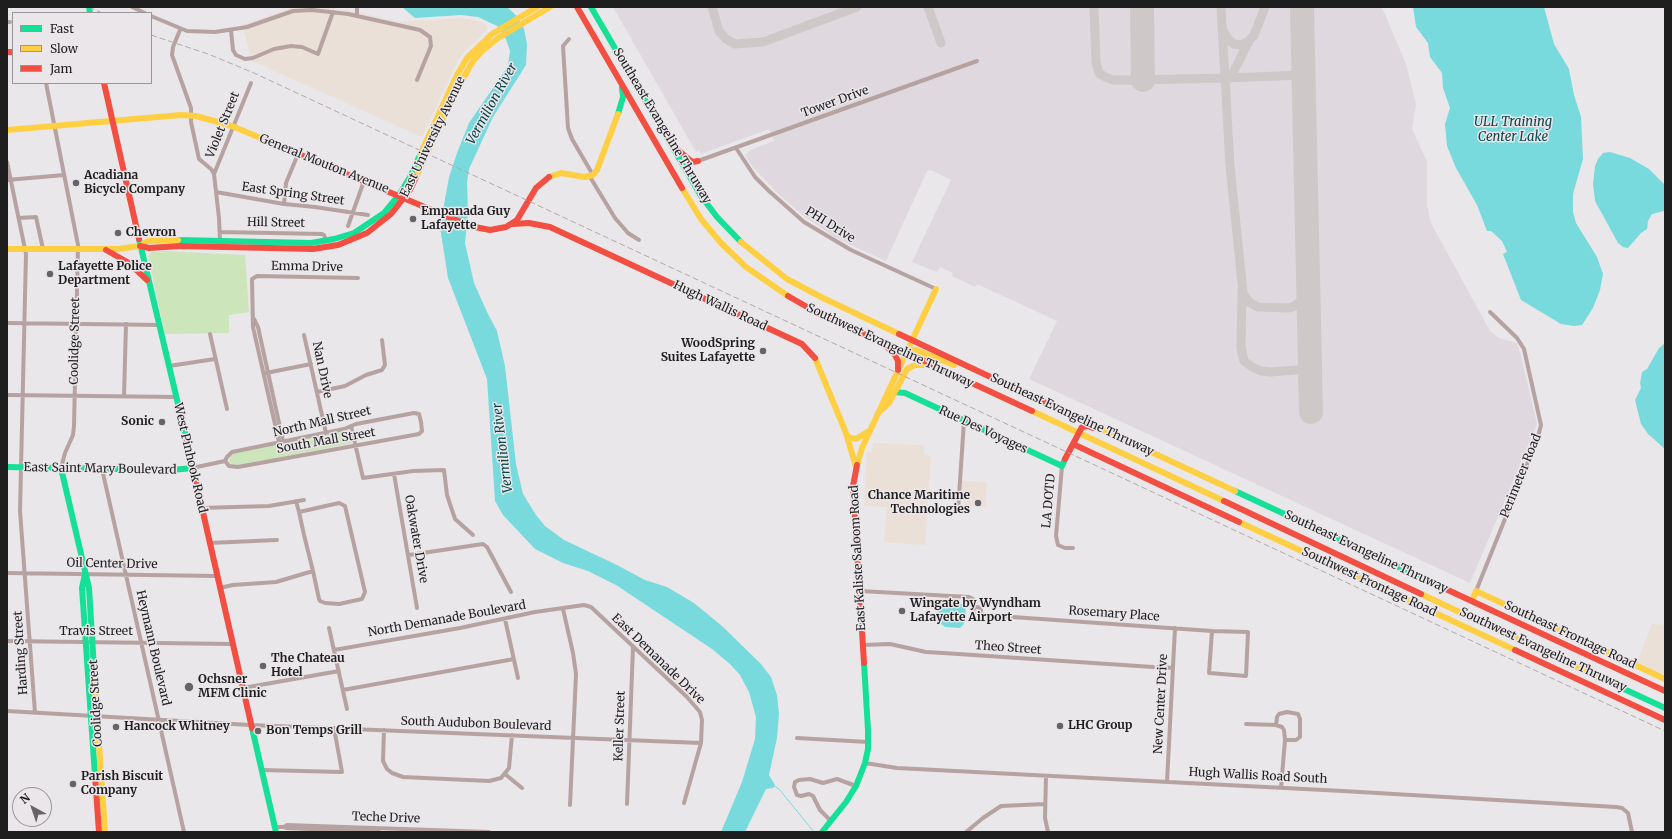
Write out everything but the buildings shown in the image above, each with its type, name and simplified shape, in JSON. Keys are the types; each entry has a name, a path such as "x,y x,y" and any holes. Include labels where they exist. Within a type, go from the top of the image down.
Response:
{"main road":[{"name":"East University Avenue","path":"531,14 537,7"},
{"name":"East University Avenue","path":"7,249 106,250 140,246 148,241 220,244 327,244 345,236 366,226 384,213 401,197 467,58 486,42 498,29 550,7"},
{"name":"Southeast Evangeline Thruway","path":"577,7 616,75"},
{"name":"Southeast Evangeline Thruway","path":"591,7 701,196 717,217 740,241 787,279 909,347 985,375 1665,691"},
{"name":"Southwest Evangeline Thruway","path":"616,75 701,219 746,267 788,298 821,315 882,342 909,347 932,365 1440,602 1542,645 1665,708"},
{"path":"591,176 597,170 618,114 623,93 616,75"},
{"name":"West Pinhook Road","path":"104,84 114,122 148,281 160,324 275,830"},
{"path":"618,114 625,106 631,106 637,110"},
{"name":"General Mouton Avenue","path":"7,130 191,115 211,119 470,226 490,230 501,229 511,224 523,212 536,188 549,177 567,173 591,176"},
{"path":"663,131 686,158 692,162 698,161"},
{"path":"666,160 676,163 678,161 678,157"},
{"path":"666,160 676,171 685,169 698,161"},
{"path":"523,212 524,218 530,223"},
{"name":"Hugh Wallis Road","path":"511,224 530,223 550,227 802,344 813,355 817,362 846,433 856,467"},
{"path":"106,250 129,262 148,281"},
{"name":"East Kaliste Saloom Road","path":"822,832 846,802 856,786 864,763 868,742 853,486 856,467 870,430 936,289"},
{"path":"864,334 889,348 898,361 898,370"},
{"path":"909,347 946,362 985,375"},
{"path":"878,413 889,403 907,369 915,365 932,365"},
{"path":"899,384 905,393"},
{"path":"895,392 905,393"},
{"name":"Rue Des Voyages","path":"905,393 1062,466"},
{"path":"1062,466 1074,444 1080,428 1084,426 1101,428"},
{"path":"846,433 850,438 856,439 870,430"},
{"path":"1074,444 1079,440 1092,440"},
{"name":"Southwest Frontage Road","path":"1074,444 1665,720"},
{"name":"East Saint Mary Boulevard","path":"7,467 172,470 192,468"},
{"name":"Coolidge Street","path":"61,468 85,574 82,588 89,642 99,832"},
{"name":"Perimeter Road","path":"1472,601 1476,591"},
{"name":"Southeast Frontage Road","path":"1476,591 1665,679"},
{"path":"1440,602 1465,610 1469,608 1472,601"},
{"path":"1542,645 1548,641 1561,642"},
{"path":"1603,662 1618,657"},
{"name":"Coolidge Street","path":"94,716 105,832"}],"street":[{"path":"132,7 142,12"},
{"path":"357,7 357,16"},
{"path":"152,16 180,30 193,32 231,30 247,27 293,11 307,10 357,16 422,31 428,35 432,46 416,80"},
{"path":"231,30 233,50 236,55 245,59 253,58 274,49 291,46 302,47 318,54 331,22 333,12"},
{"path":"180,30 173,47 172,55 191,108 191,122 199,160 214,174 220,244"},
{"path":"569,39 563,46 568,128 591,176 615,218 628,233 639,240"},
{"name":"Tower Drive","path":"698,161 977,61"},
{"name":"Violet Street","path":"214,174 252,83"},
{"name":"Coolidge Street","path":"46,84 78,249 73,435 64,453 61,468"},
{"name":"PHI Drive","path":"736,148 747,166 765,186 790,211 809,225 851,250 936,289"},
{"path":"284,204 286,183 298,154"},
{"name":"Harding Street","path":"7,162 9,180 25,249 20,519 35,712"},
{"path":"9,180 64,175"},
{"path":"348,226 364,181"},
{"name":"East Spring Street","path":"216,192 284,204 353,212 368,216"},
{"path":"19,218 36,217 43,249"},
{"name":"Hill Street","path":"220,232 322,234 324,235 327,244"},
{"name":"Emma Drive","path":"266,373 253,327 252,281 255,276 358,278"},
{"name":"Perimeter Road","path":"1476,591 1538,437 1541,424 1524,349 1512,333 1490,312"},
{"path":"7,323 160,324"},
{"path":"124,396 126,324"},
{"path":"210,334 227,409"},
{"name":"Nan Drive","path":"304,335 326,433"},
{"path":"317,392 345,386 382,370 385,365 382,340"},
{"path":"169,366 215,359"},
{"path":"281,442 266,373 311,364"},
{"path":"7,395 176,397"},
{"name":"North Mall Street","path":"226,462 227,457 232,452 326,433 414,412 419,414 421,422"},
{"path":"958,511 964,421"},
{"name":"South Mall Street","path":"226,462 229,466 238,468 420,433 422,431 421,422"},
{"path":"351,426 363,478 413,471 444,470 447,495 455,518 473,535"},
{"path":"192,468 226,462"},
{"name":"LA DOTD","path":"1062,466 1056,536 1058,545 1065,548 1073,548"},
{"name":"Heymann Boulevard","path":"102,469 184,832"},
{"name":"Oakwater Drive","path":"394,474 417,608"},
{"path":"202,508 269,506 304,500"},
{"path":"296,501 319,599 322,603 338,604 361,600 365,595 345,506 339,503 299,512"},
{"path":"209,543 277,540"},
{"path":"409,555 483,544 511,592"},
{"path":"219,588 233,585 276,582 313,571"},
{"name":"Oil Center Drive","path":"7,573 217,576"},
{"name":"Rosemary Place","path":"860,591 969,597 973,599 974,608 979,608 980,613 984,615 1212,631 1248,632 1246,676 1209,673 1212,631"},
{"name":"East Demanade Drive","path":"563,608 584,605 591,607 687,697 700,712 702,720 701,743 684,803"},
{"path":"563,608 575,666 570,805"},
{"name":"North Demanade Boulevard","path":"334,650 563,608"},
{"path":"505,619 518,678"},
{"path":"329,628 347,709"},
{"name":"New Center Drive","path":"1167,782 1176,628"},
{"name":"Travis Street","path":"7,641 232,644"},
{"name":"Theo Street","path":"863,645 890,644 943,653 1173,668"},
{"name":"Keller Street","path":"627,804 633,648"},
{"path":"343,690 514,658"},
{"path":"242,688 339,671"},
{"name":"South Audubon Boulevard","path":"7,711 250,725 701,743"},
{"path":"1276,725 1277,717 1280,714 1287,712 1298,714 1300,719 1300,737 1296,740 1284,740"},
{"path":"1246,724 1276,725 1282,727 1284,730 1281,788"},
{"path":"262,770 342,772 334,728"},
{"path":"384,730 383,761 388,771 396,775 403,777 489,781 497,780 505,774 510,766 512,735"},
{"path":"797,738 868,742"},
{"name":"Hugh Wallis Road South","path":"864,763 897,768 1616,806 1627,811 1632,832"},
{"path":"505,774 522,788"},
{"path":"1046,776 1044,818 1048,832"},
{"path":"831,821 820,810 814,798 810,795 797,795 794,783 797,780 804,779 816,780 824,783 837,779 856,786"},
{"path":"966,832 1001,806 1045,804"},
{"name":"Teche Drive","path":"275,830 284,827 489,832"},
{"name":"Teche Drive","path":"331,828 379,832"}],"shaded area":[{"path":"294,7 324,7 352,11 400,22 462,18 478,21 486,25 488,29 466,50 458,60 422,137 252,61 242,25"},
{"path":"613,7 1382,7 1406,64 1416,104 1412,129 1427,162 1427,205 1431,223 1490,331 1499,338 1517,343 1537,424 1470,583 1029,379 1057,321 977,284 975,287 952,276 953,273 940,267 937,272 912,262 951,180 931,170 927,171 886,261 836,238 805,217 776,192 751,165 745,155 750,150 774,141 769,129 701,154 699,150 696,152"},
{"path":"873,443 924,445 924,455 931,456 925,545 884,542 887,507 864,506 867,452 872,452"},
{"path":"962,481 987,482 985,507 965,506 961,496"},
{"path":"1652,624 1665,625 1665,676 1636,664"}],"green space":[{"path":"164,251 245,255 249,312 229,315 229,333 165,334 148,256 151,252"},
{"path":"349,430 352,443 238,466 229,462 230,457 236,452"}],"water":[{"name":"Vermilion River","path":"402,7 507,7 517,16 524,29 527,44 526,65 493,117 469,169 467,182 468,214 465,243 474,283 497,331 505,366 516,464 523,494 545,526 564,540 645,580 667,587 694,603 722,626 761,664 771,677 777,695 779,714 777,738 769,775 775,785 773,788 766,789 745,832 721,832 742,782 755,739 756,717 749,692 740,675 730,664 712,649 616,585 588,571 563,563 535,549 503,515 495,501 487,379 448,278 440,227 449,177 457,153 469,123 508,66 510,51 506,39 497,26 478,17 461,15 415,18"},
{"name":"ULL Training Center Lake","path":"1413,7 1544,7 1554,44 1569,69 1574,95 1581,117 1583,159 1573,194 1573,212 1576,223 1597,257 1603,274 1600,290 1593,308 1582,325 1574,326 1561,324 1521,300 1503,254 1507,252 1502,241 1491,231 1487,231 1477,205 1456,168 1447,146 1445,124 1450,108 1443,88 1442,73 1430,57 1428,43 1416,27"},
{"path":"1610,152 1630,158 1649,169 1665,185 1664,211 1652,214 1648,221 1647,229 1641,233 1628,248 1623,247 1618,243 1595,201 1593,184 1595,166 1603,153"},
{"path":"1665,343 1665,449 1648,434 1641,424 1635,400 1641,388 1640,383 1642,372 1647,369 1659,348"},
{"path":"956,602 965,607 966,614 964,624 960,628 945,627 939,622 937,612 942,605"}],"waterway":[{"path":"774,786 779,789 814,832"}],"taxiway":[{"path":"712,7 719,31 726,39 735,44 763,42 857,7"},
{"path":"928,7 941,43"},
{"path":"1094,7 1096,63 1099,73 1113,80 1137,80 1142,76"},
{"path":"1221,7 1230,166 1243,293 1249,302 1258,307 1288,308 1293,307 1303,299 1308,287"},
{"path":"1226,78 1232,75 1249,41 1254,35 1265,7"},
{"path":"1224,32 1227,38 1234,44 1241,45 1249,41"},
{"path":"1137,80 1304,75"},
{"path":"1242,290 1241,348 1244,361 1261,371 1270,372 1310,369"}],"runway":[{"path":"1142,7 1143,80"},
{"path":"1302,7 1311,412"}],"railway":[{"path":"89,7 100,12"},
{"path":"152,35 208,54 254,73 1665,731"}],"traffic: fast":[{"path":"89,7 90,12"},
{"path":"591,7 701,196 717,217 741,242"},
{"path":"618,114 623,97 622,88"},
{"path":"178,240 311,243 334,239 354,233 384,213 399,195 410,177 420,155"},
{"path":"139,239 187,442"},
{"path":"895,392 905,393 1062,466 1065,459"},
{"path":"7,467 172,470 192,468"},
{"path":"61,468 89,588 95,685"},
{"path":"1235,491 1435,584"},
{"path":"85,574 82,588 95,776"},
{"path":"822,832 846,802 856,786 865,763 868,749 868,730 864,663"},
{"path":"1596,676 1665,708"},
{"path":"252,728 276,832"}],"traffic: slow":[{"path":"420,155 457,75 467,58 492,34 537,7"},
{"path":"416,177 456,91 473,61 482,51 498,38 550,7"},
{"path":"549,177 561,173 585,177 593,175 597,170 618,114"},
{"path":"7,130 181,115 196,116 232,126 289,150"},
{"path":"682,188 701,219 721,243 746,267 788,296"},
{"path":"7,249 118,249 140,246 148,241 178,240"},
{"path":"741,242 787,279 899,334"},
{"path":"857,465 862,448 936,289"},
{"path":"907,350 916,350 954,365"},
{"path":"815,358 846,433 856,467"},
{"path":"878,413 889,403 907,369 915,365 929,365"},
{"path":"1032,411 1224,501"},
{"path":"1097,427 1235,491"},
{"path":"846,434 850,438 856,439 869,431"},
{"path":"1239,522 1515,650"},
{"path":"1472,601 1476,591 1665,679"},
{"path":"1421,594 1596,676"},
{"path":"95,685 105,832"}],"traffic: jam":[{"path":"577,7 682,188"},
{"path":"7,52 12,52"},
{"path":"104,84 139,239"},
{"path":"289,150 470,226 490,230 506,227 517,220 536,188 549,177"},
{"path":"678,150 692,162 698,161"},
{"path":"140,246 149,248 180,246 313,249 338,245 367,233 391,214 410,190 416,177"},
{"path":"513,224 529,223 550,227 802,344 815,358"},
{"path":"106,250 129,263 147,280"},
{"path":"788,296 821,315 1032,411"},
{"path":"899,334 1097,427"},
{"path":"887,347 895,355 898,361 898,370"},
{"path":"1073,444 1082,427 1088,426 1093,428"},
{"path":"187,442 252,728"},
{"path":"1065,459 1073,444 1239,522"},
{"path":"857,465 853,486 864,663"},
{"path":"1224,501 1421,594"},
{"path":"1435,584 1665,691"},
{"path":"1515,650 1665,720"},
{"path":"95,776 99,832"}],"place":[{"name":"Acadiana Bicycle Company","path":"76,183"},
{"name":"Empanada Guy Lafayette","path":"413,219"},
{"name":"Chevron","path":"118,233"},
{"name":"Lafayette Police Department","path":"50,274"},
{"name":"WoodSpring Suites Lafayette","path":"763,351"},
{"name":"Sonic","path":"162,422"},
{"name":"Chance Maritime Technologies","path":"978,503"},
{"name":"Wingate by Wyndham Lafayette Airport","path":"902,611"},
{"name":"The Chateau Hotel","path":"263,666"},
{"name":"Ochsner MFM Clinic","path":"189,687"},
{"name":"LHC Group","path":"1060,726"},
{"name":"Hancock Whitney","path":"116,727"},
{"name":"Bon Temps Grill","path":"258,731"},
{"name":"Parish Biscuit Company","path":"73,784"}]}
